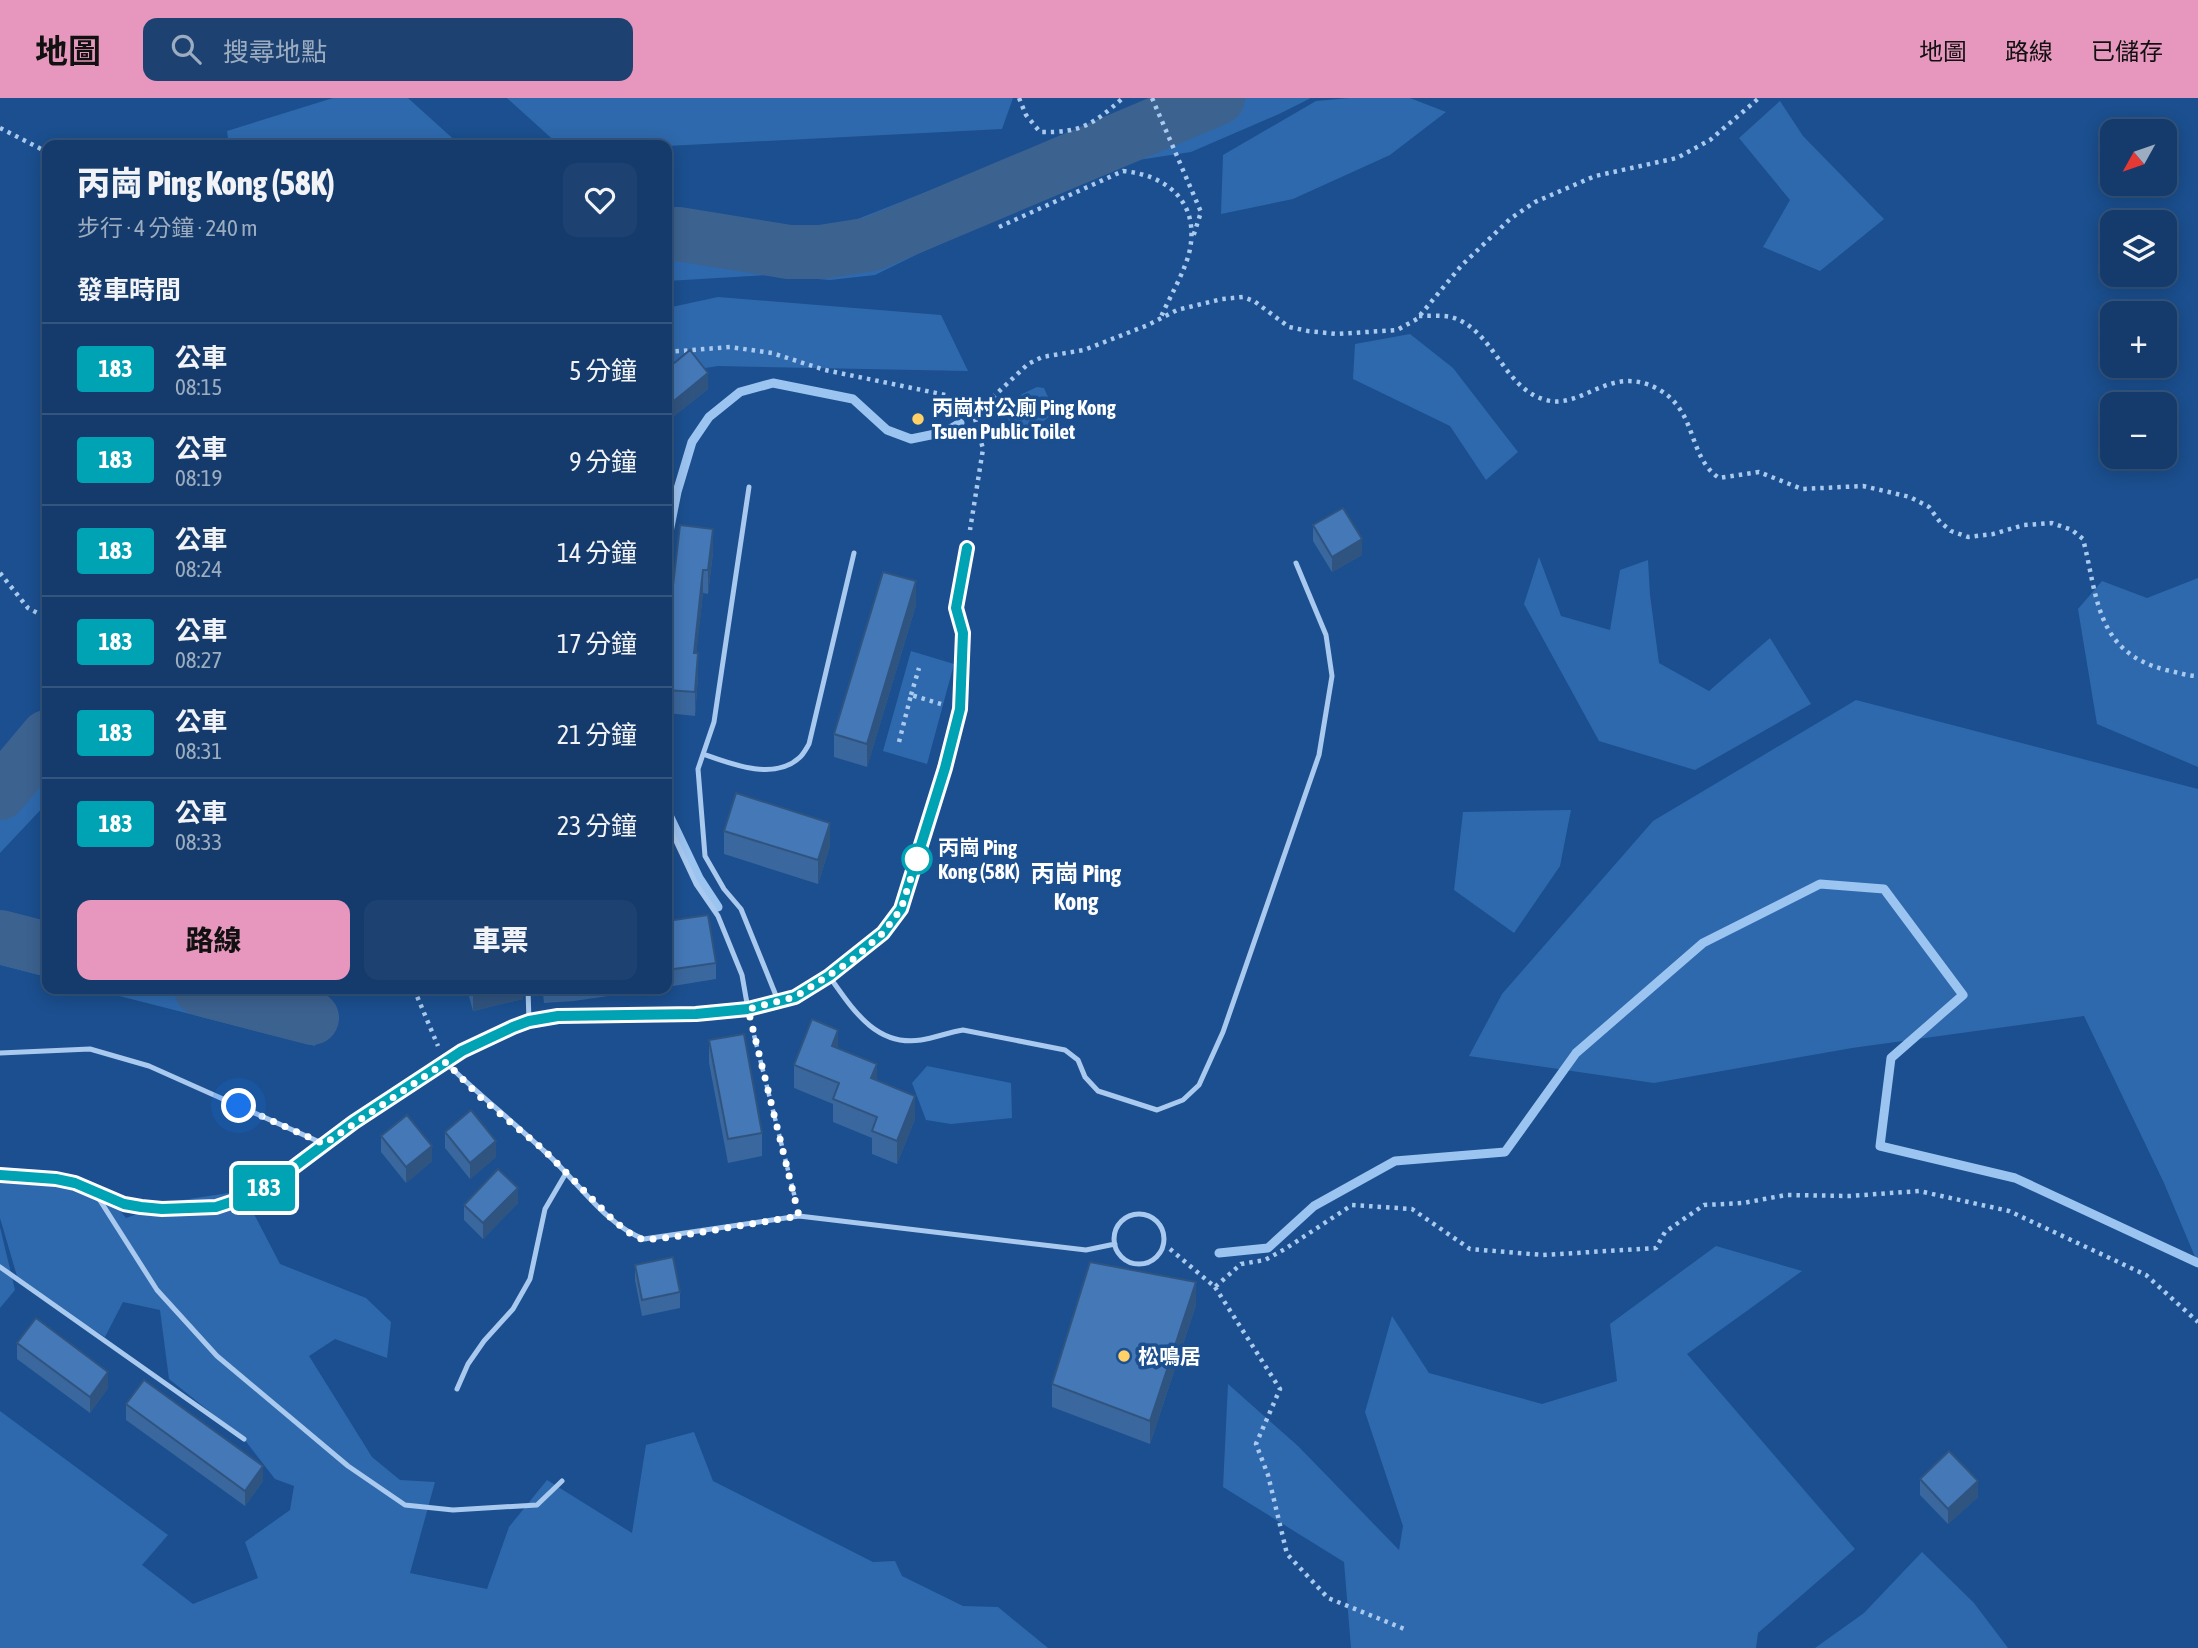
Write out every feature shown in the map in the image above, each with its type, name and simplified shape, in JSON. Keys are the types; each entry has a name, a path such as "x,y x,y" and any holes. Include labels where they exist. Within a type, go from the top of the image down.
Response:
{"street":[{"path":"0,1175 56,1179 124,1204 141,1207 216,1207 252,1195 270,1185 324,1144 462,1051 529,1021 580,1015 696,1014 748,1009 795,997 829,976 883,933 901,909 945,768 960,709 963,633 956,608 967,548"}],"lane":[{"path":"749,487 715,722 698,769 705,856 724,889 741,909 779,1003"},
{"path":"704,754 758,770 785,766 799,758 809,744 854,553"},
{"path":"829,976 859,1017 872,1029 890,1037 907,1041 923,1040 963,1030 1065,1050 1078,1060 1085,1077 1098,1091 1157,1110 1183,1100 1199,1085 1223,1032 1320,755 1332,676 1326,635 1296,563"},
{"path":"672,833 696,884 718,916 742,975 748,1009"},
{"path":"528,994 529,1021"},
{"path":"0,1053 90,1049 149,1066 324,1144"},
{"path":"446,1062 480,1097 544,1150 613,1220 632,1235 644,1240 799,1216 1086,1250 1115,1244"},
{"path":"457,1389 468,1364 513,1309 530,1279 545,1209 566,1173"},
{"path":"94,1191 157,1290 218,1356 348,1466 405,1505 453,1510 537,1505 562,1481"},
{"path":"1136,1214 1152,1217 1162,1229 1164,1237 1159,1254 1146,1263 1129,1262 1121,1257 1115,1244 1117,1226 1122,1220 1136,1214"},
{"path":"0,1267 244,1439"}],"path":[{"path":"1019,98 1026,115 1040,132 1054,132 1096,122 1123,98"},
{"path":"1152,98 1201,212 1160,318"},
{"path":"974,415 1028,364 1042,357 1084,350 1178,310 1222,299 1243,297 1254,301 1289,327 1308,331 1337,334 1397,330 1419,316 1461,266 1510,219 1535,202 1595,176 1677,158 1710,140 1759,98"},
{"path":"0,128 42,149"},
{"path":"999,227 1122,171 1143,173 1167,183 1185,205 1192,233 1190,246"},
{"path":"1419,316 1451,317 1464,324 1481,338 1514,378 1531,393 1546,400 1568,401 1605,384 1629,381 1656,388 1672,399 1685,414 1708,470 1719,478 1759,472 1802,489 1863,486 1910,498 1929,507 1951,531 1968,537 1993,534 2024,525 2052,523 2072,530 2083,539 2103,620 2111,637 2130,654 2154,667 2198,676"},
{"path":"672,352 730,346 772,353 825,370 946,395 974,415 983,449 967,548"},
{"path":"0,573 29,608 42,615"},
{"path":"899,742 919,668"},
{"path":"911,695 960,709"},
{"path":"416,994 446,1062"},
{"path":"748,1009 799,1216"},
{"path":"1215,1287 1241,1264 1265,1260 1352,1205 1412,1209 1470,1249 1544,1255 1656,1248 1665,1233 1704,1205 1744,1203 1786,1195 1850,1196 1919,1192 2009,1211 2146,1275 2198,1321"},
{"path":"1170,1248 1215,1287 1280,1389 1255,1444 1268,1475 1287,1554 1328,1598 1408,1630"}],"shaded area":[{"path":"333,98 408,98 454,140 228,140 227,131"},
{"path":"507,98 1013,98 1002,129 672,146 672,140 553,140"},
{"path":"1165,98 1311,98 1191,152 1125,162 969,229 875,275 830,280 767,275 672,281 672,224 750,235 840,226 1012,158 1079,136"},
{"path":"1410,98 1446,112 1390,155 1293,199 1221,214 1223,155 1316,101"},
{"path":"1780,101 1803,136 1884,219 1820,271 1763,247 1790,200 1739,138"},
{"path":"718,297 941,315 968,371 718,366 672,373 672,307"},
{"path":"1410,334 1453,368 1518,452 1486,480 1450,426 1353,379 1355,344"},
{"path":"1037,387 1044,388 1055,412 1020,440 1004,412 1022,394"},
{"path":"1539,557 1561,616 1610,630 1620,570 1648,560 1659,663 1709,691 1770,638 1811,704 1695,770 1599,741 1524,604"},
{"path":"2198,578 2198,767 2097,724 2078,609 2102,581 2147,598"},
{"path":"911,651 954,664 927,764 883,751"},
{"path":"1856,700 2198,789 2198,1264 2164,1183 2084,1016 1852,1048 1654,1083 1469,1056 1502,994 1653,821"},
{"path":"42,711 42,808 0,853 0,762"},
{"path":"1571,810 1560,866 1514,933 1454,890 1463,812"},
{"path":"0,914 42,926 42,976 0,965"},
{"path":"112,994 296,994 319,1000 315,1046"},
{"path":"927,1066 1011,1083 1012,1118 951,1124 926,1120 912,1083"},
{"path":"0,1176 108,1195 126,1218 169,1202 242,1191 280,1264 366,1298 391,1322 387,1358 335,1339 309,1356 372,1457 400,1480 435,1482 410,1573 487,1589 509,1527 547,1480 632,1533 646,1445 694,1432 713,1481 873,1562 895,1561 902,1576 963,1606 998,1607 1048,1648 0,1648 0,1411 168,1535 142,1565 193,1604 258,1578 245,1542 290,1510 294,1486 275,1479 244,1439 169,1379 160,1310 123,1302 105,1337 19,1283 0,1218"},
{"path":"0,1227 15,1290 0,1308"},
{"path":"1716,1246 1802,1271 1687,1354 1855,1549 1758,1633 1756,1648 1351,1648 1344,1562 1223,1487 1228,1384 1298,1446 1399,1550 1403,1526 1365,1412 1392,1316 1429,1373 1542,1404 1617,1381 1610,1324"},
{"path":"1922,1552 1974,1603 2008,1648 1815,1648 1864,1613"}],"building":[{"path":"690,350 708,373 672,403 672,365"},
{"path":"1343,508 1362,539 1332,557 1313,525"},
{"path":"680,525 713,529 708,570 703,570 694,653 698,653 695,692 672,690 672,594"},
{"path":"883,572 916,581 867,744 834,734"},
{"path":"736,793 830,823 818,860 724,831"},
{"path":"708,915 716,963 672,969 672,920"},
{"path":"812,1019 838,1030 832,1046 877,1064 871,1078 915,1096 897,1141 872,1131 877,1117 833,1099 839,1083 794,1065"},
{"path":"744,1034 762,1133 728,1139 709,1040"},
{"path":"471,1110 496,1141 470,1163 445,1132"},
{"path":"407,1115 432,1146 406,1167 381,1136"},
{"path":"498,1169 518,1188 483,1223 464,1205"},
{"path":"673,1257 680,1292 642,1300 635,1265"},
{"name":"松鳴居","path":"1090,1262 1196,1282 1150,1421 1052,1384"},
{"path":"36,1318 108,1372 90,1397 17,1343"},
{"path":"144,1380 263,1466 245,1491 126,1404"},
{"path":"1949,1451 1978,1481 1948,1509 1920,1479"}],"waterway":[{"path":"672,235 789,252 821,252 872,244 1218,98"},
{"path":"672,517 692,442 709,417 740,392 773,383 853,399 887,430 911,439 945,432 960,423"},
{"path":"0,793 42,743"},
{"path":"672,821 699,878 718,907"},
{"path":"1219,1253 1268,1248 1314,1206 1395,1161 1505,1152 1576,1053 1703,943 1820,884 1884,889 1963,995 1891,1058 1880,1146 2015,1178 2198,1263"},
{"path":"0,937 42,948"},
{"path":"220,994 312,1018"}],"bus line":[{"name":"183","path":"0,1175 37,1176 75,1183 124,1204 141,1207 199,1208 233,1203 270,1185 354,1122 462,1051 513,1027 558,1016 696,1014 748,1009 795,997 829,976 883,933 901,909 945,768 960,709 963,633 956,608 967,548"}],"place":[{"name":"丙崗村公廁 Ping Kong Tsuen Public Toilet","path":"918,419"},
{"name":"丙崗 Ping Kong (58K)","path":"917,859"},
{"name":"松鳴居","path":"1124,1356"}],"district":[{"name":"丙崗 Ping Kong","path":"1076,887"}],"route":[{"path":"239,1106 324,1144 446,1062 480,1097 544,1150 613,1220 632,1235 644,1240 673,1237 799,1216 748,1009 795,997 851,961 883,933 901,909 917,859"}]}
